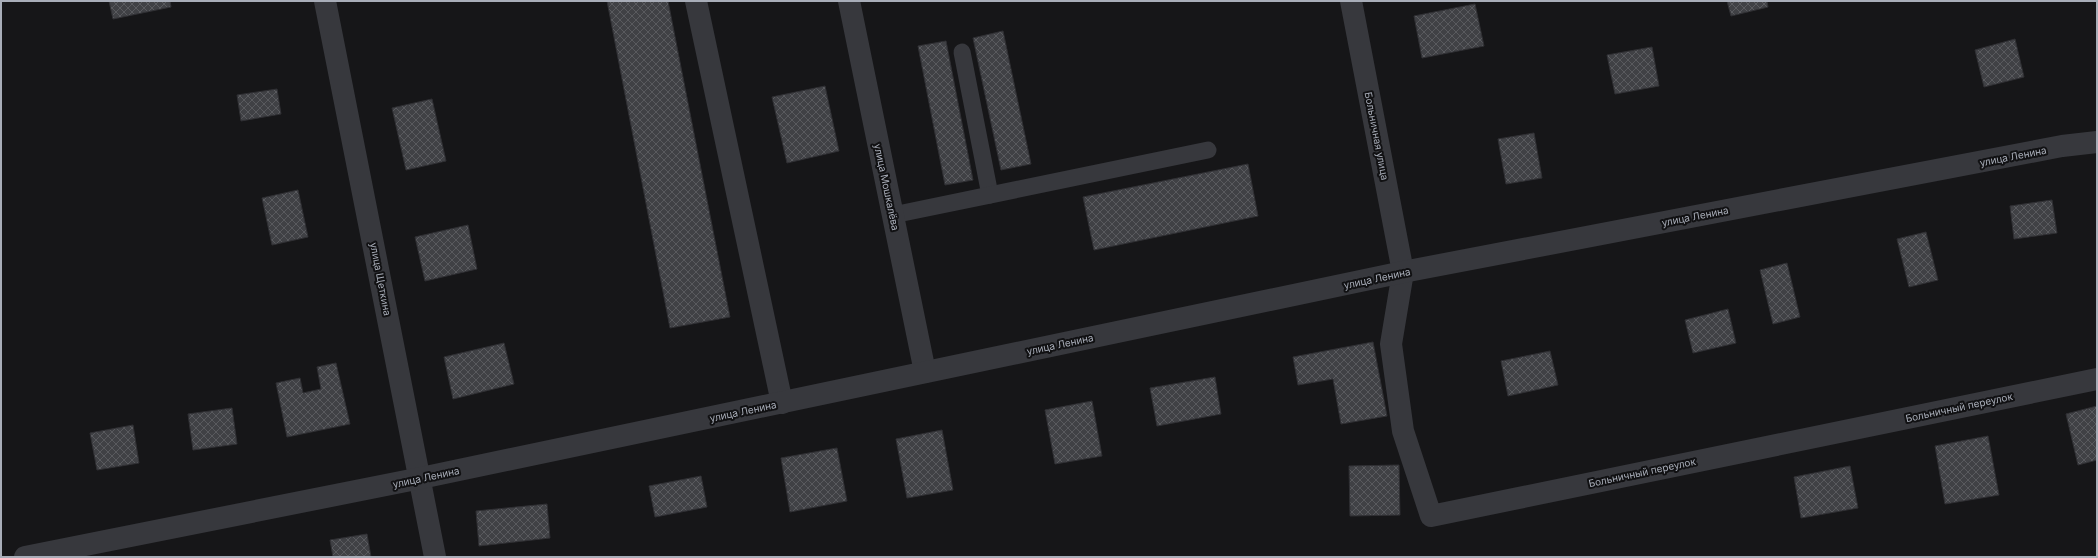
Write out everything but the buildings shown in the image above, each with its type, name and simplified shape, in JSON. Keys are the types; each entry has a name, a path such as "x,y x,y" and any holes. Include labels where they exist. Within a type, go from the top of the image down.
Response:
{"street":[{"name":"улица Щеткина","path":"325,1 421,478 435,557"},
{"path":"696,1 782,403"},
{"name":"улица Мошкалёва","path":"849,1 925,372"},
{"name":"Больничная улица","path":"1351,1 1404,272"},
{"name":"улица Ленина","path":"25,557 421,478 1404,272 2062,146 2097,142"},
{"name":"Больничный переулок","path":"1404,272 1391,344 1403,431 1431,516 2097,379"}],"lane":[{"path":"962,52 990,196"},
{"path":"893,215 1208,150"}]}
